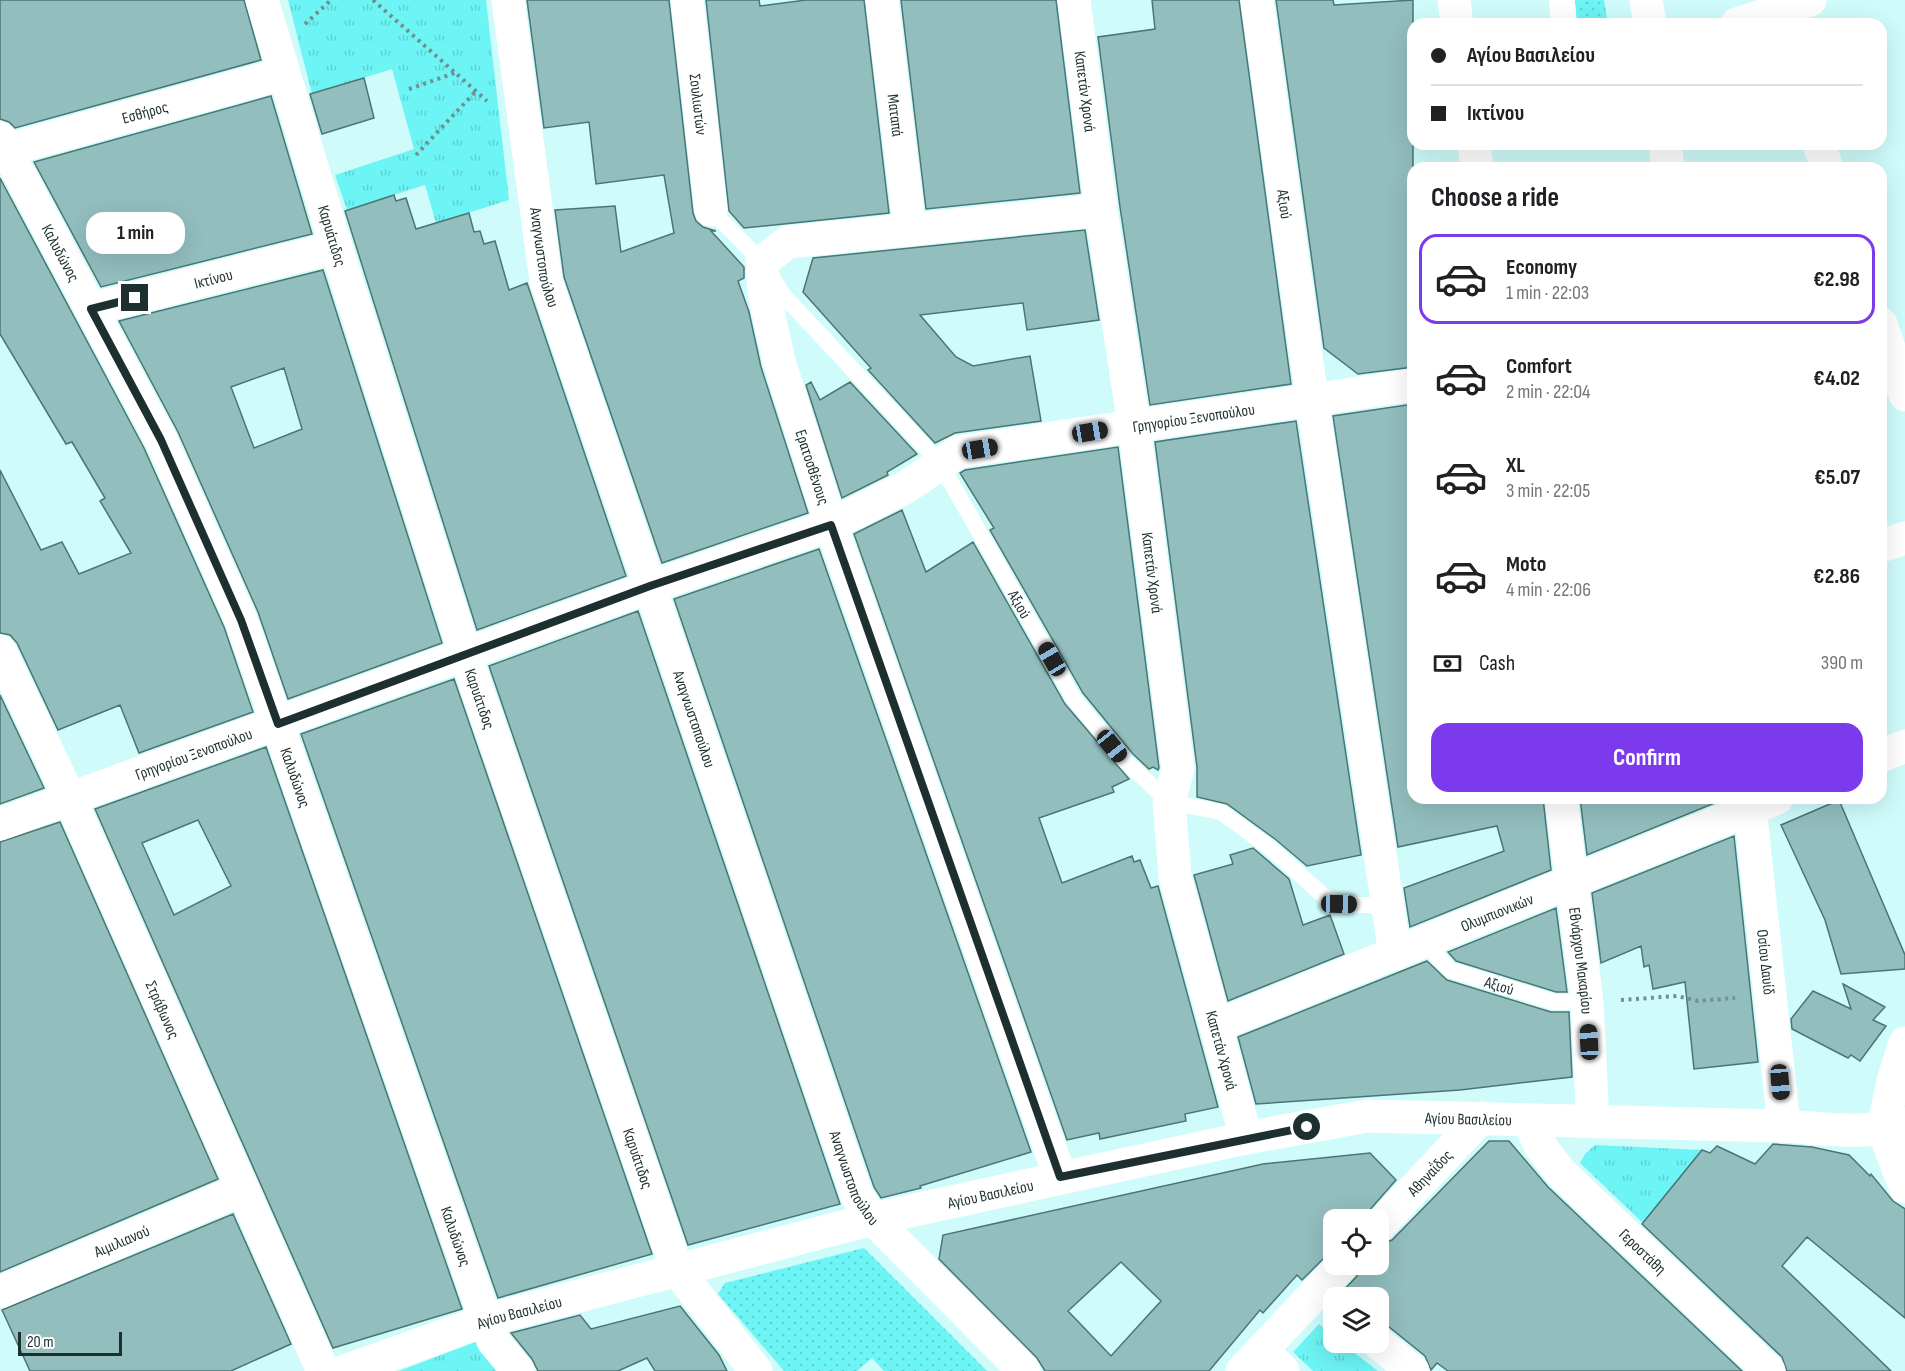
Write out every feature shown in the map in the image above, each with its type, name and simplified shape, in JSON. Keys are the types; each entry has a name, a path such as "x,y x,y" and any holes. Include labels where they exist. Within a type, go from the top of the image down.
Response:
{"street":[{"name":"Καρυάτιδος","path":"261,0 282,74 465,654 677,1270 756,1371"},
{"name":"Αναγνωστοπούλου","path":"508,0 524,134 546,281 857,1196 873,1219 1024,1371"},
{"name":"Σουλιωτών","path":"687,0 711,210"},
{"name":"Ματαπά","path":"882,0 910,230"},
{"name":"Καπετάν Χρονά","path":"1074,0 1101,210 1134,425 1178,770 1169,802 1175,876 1246,1138"},
{"name":"Αξιού","path":"1257,0 1312,399 1389,906 1410,948"},
{"path":"1454,0 1456,18"},
{"path":"1562,0 1564,18"},
{"path":"1646,0 1649,18"},
{"path":"1775,18 1810,0"},
{"name":"Εσθήρος","path":"3,144 282,74"},
{"name":"Καλυδώνος","path":"3,144 161,440 241,620 493,1341 518,1371"},
{"path":"762,262 788,242 1101,210"},
{"name":"Ικτίνου","path":"91,309 336,247"},
{"name":"Ερατοσθένους","path":"762,262 764,293 779,361 831,525 1060,1177"},
{"path":"1887,342 1905,395"},
{"name":"Γρηγορίου Ξενοπούλου","path":"0,824 650,586 831,525 906,487 958,452 1407,386"},
{"path":"1887,544 1905,538"},
{"name":"Στράβωνος","path":"0,651 70,799 323,1371"},
{"path":"1887,754 1905,746"},
{"name":"Εθνάρχου Μακαρίου","path":"1562,804 1587,1002 1593,1122"},
{"name":"Ολυμπιονικών","path":"1216,1026 1571,882 1754,804"},
{"name":"Οσίου Δαυίδ","path":"1759,804 1772,996 1784,1126"},
{"path":"1905,1043 1893,1081 1894,1126 1901,1183 1905,1187"},
{"name":"Αγίου Βασιλείου","path":"345,1371 487,1320 873,1219 1246,1138 1367,1116 1784,1126 1848,1131 1894,1126"},
{"name":"Αθηναΐδος","path":"1389,1215 1481,1118"},
{"name":"Γεροστάθη","path":"1528,1120 1541,1147 1561,1173 1769,1371"},
{"name":"Αιμιλιανού","path":"0,1292 243,1189"},
{"path":"1262,1364 1323,1303"},
{"path":"1389,1352 1413,1371"}],"lane":[{"name":"Αξιού","path":"711,210 762,262 784,296 940,463 1074,699 1125,762 1169,802"},
{"path":"1169,802 1221,812 1269,847 1325,897 1339,904 1389,906"},
{"name":"Αξιού","path":"1410,948 1450,970 1554,1002 1587,1002"}],"path":[{"path":"373,0 524,134"},
{"path":"409,89 455,73"},
{"path":"416,155 476,91"},
{"path":"1587,1002 1677,996 1698,1001 1772,996"}],"green space":[{"path":"288,0 486,0 509,200 436,223 425,185 347,210 335,175 414,149 392,69 312,94"},
{"path":"1572,0 1604,0 1607,18 1574,18"},
{"path":"1595,1145 1702,1150 1643,1223 1580,1163 1585,1154"},
{"path":"864,1248 987,1371 884,1371 872,1358 857,1371 784,1371 718,1294 725,1283"},
{"path":"1319,1324 1323,1327 1323,1353 1355,1353 1378,1371 1313,1371 1293,1352"},
{"path":"483,1339 507,1371 399,1371"}],"building":[{"path":"0,0 244,0 261,60 15,128 9,122 0,119"},
{"path":"527,0 669,0 693,213 696,221 703,227 716,231 711,231 744,267 744,278 738,281 749,312 761,367 808,513 662,563 564,277 555,210 615,206 621,252 674,233 664,175 596,184 589,122 544,128"},
{"path":"706,0 759,0 760,6 806,0 864,0 889,213 744,228 729,211"},
{"path":"901,0 1056,0 1080,193 926,209"},
{"path":"1152,0 1239,0 1291,384 1150,405 1120,207 1098,37 1155,29"},
{"path":"1276,0 1333,0 1334,5 1413,0 1413,18 1407,18 1407,150 1413,150 1413,162 1407,162 1407,368 1358,374 1324,348"},
{"path":"364,78 374,118 322,134 310,94"},
{"path":"271,96 312,234 101,287 34,162"},
{"path":"0,178 144,448 224,627 253,712 139,753 120,705 58,730 17,643 10,635 0,633 0,470 41,550 62,542 79,574 131,553 100,501 105,498 72,442 66,444 0,334"},
{"path":"394,195 396,201 406,198 416,229 469,213 474,232 480,231 484,244 495,241 509,290 527,283 626,576 477,630 345,211"},
{"path":"1085,230 1099,320 1027,330 1023,303 920,315 956,357 973,366 1030,356 1041,421 955,433 935,443 868,370 871,368 803,292 813,258"},
{"path":"323,270 442,643 288,699 258,612 178,432 119,321","holes":["284,368 302,429 254,448 231,387"]},
{"path":"811,382 820,400 850,382 917,454 887,472 888,475 842,498 806,385"},
{"path":"1407,405 1407,804 1544,804 1551,870 1410,927 1404,888 1504,851 1497,826 1398,847 1333,416"},
{"path":"1296,421 1361,855 1307,866 1227,804 1197,797 1197,767 1155,442"},
{"path":"1118,447 1158,770 1153,767 1149,769 1133,754 1083,693 990,530 994,528 960,473 965,470"},
{"path":"902,510 926,572 973,542 1065,704 1129,779 1112,787 1114,792 1039,818 1062,883 1132,856 1134,862 1140,860 1151,888 1158,886 1218,1107 1185,1114 1186,1121 1100,1139 1099,1133 1067,1140 854,534"},
{"path":"819,549 1031,1152 920,1186 921,1188 881,1198 874,1187 674,599"},
{"path":"638,611 840,1204 688,1245 489,666"},
{"path":"454,679 652,1254 498,1298 301,734"},
{"path":"0,695 44,788 0,804"},
{"path":"266,747 462,1309 333,1348 95,809","holes":["198,820 231,886 174,915 142,843"]},
{"path":"1581,804 1712,804 1587,855"},
{"path":"1830,804 1841,804 1905,955 1905,969 1841,974 1825,920 1781,825"},
{"path":"60,822 218,1179 0,1272 0,842"},
{"path":"1734,836 1758,1062 1694,1069 1685,982 1653,989 1649,965 1644,967 1641,946 1601,963 1592,893"},
{"path":"1253,848 1289,879 1303,925 1330,915 1344,954 1228,1001 1194,875 1233,864 1230,855"},
{"path":"1556,908 1567,992 1556,992 1456,961 1448,952"},
{"path":"1427,961 1447,980 1551,1012 1569,1012 1572,1077 1460,1090 1256,1104 1238,1037"},
{"path":"1843,984 1885,1007 1873,1020 1886,1026 1860,1061 1851,1055 1848,1058 1792,1029 1791,1019 1813,991 1851,1009"},
{"path":"1489,1141 1509,1141 1548,1187 1742,1371 1448,1371 1437,1363 1431,1370 1425,1356 1389,1327 1389,1287 1347,1287 1357,1275 1389,1275 1389,1241"},
{"path":"1773,1144 1812,1147 1849,1155 1870,1176 1871,1174 1893,1201 1905,1209 1905,1318 1807,1237 1782,1266 1891,1371 1787,1371 1782,1357 1642,1224 1702,1150 1710,1153 1717,1146 1755,1164"},
{"path":"1370,1153 1396,1180 1371,1209 1323,1209 1323,1259 1302,1280 1297,1275 1263,1313 1260,1310 1209,1371 1045,1371 1037,1358 939,1259 943,1235 1263,1164","holes":["1121,1262 1161,1301 1111,1356 1068,1311"]},
{"path":"233,1214 291,1344 231,1371 30,1371 2,1310"},
{"path":"680,1306 719,1355 727,1371 655,1371 647,1358 618,1371 538,1371 532,1359 511,1333 580,1315 591,1329"}],"route":[{"path":"135,298 91,309 161,440 241,620 278,724 650,586 831,525 1060,1177 1307,1127"}]}
